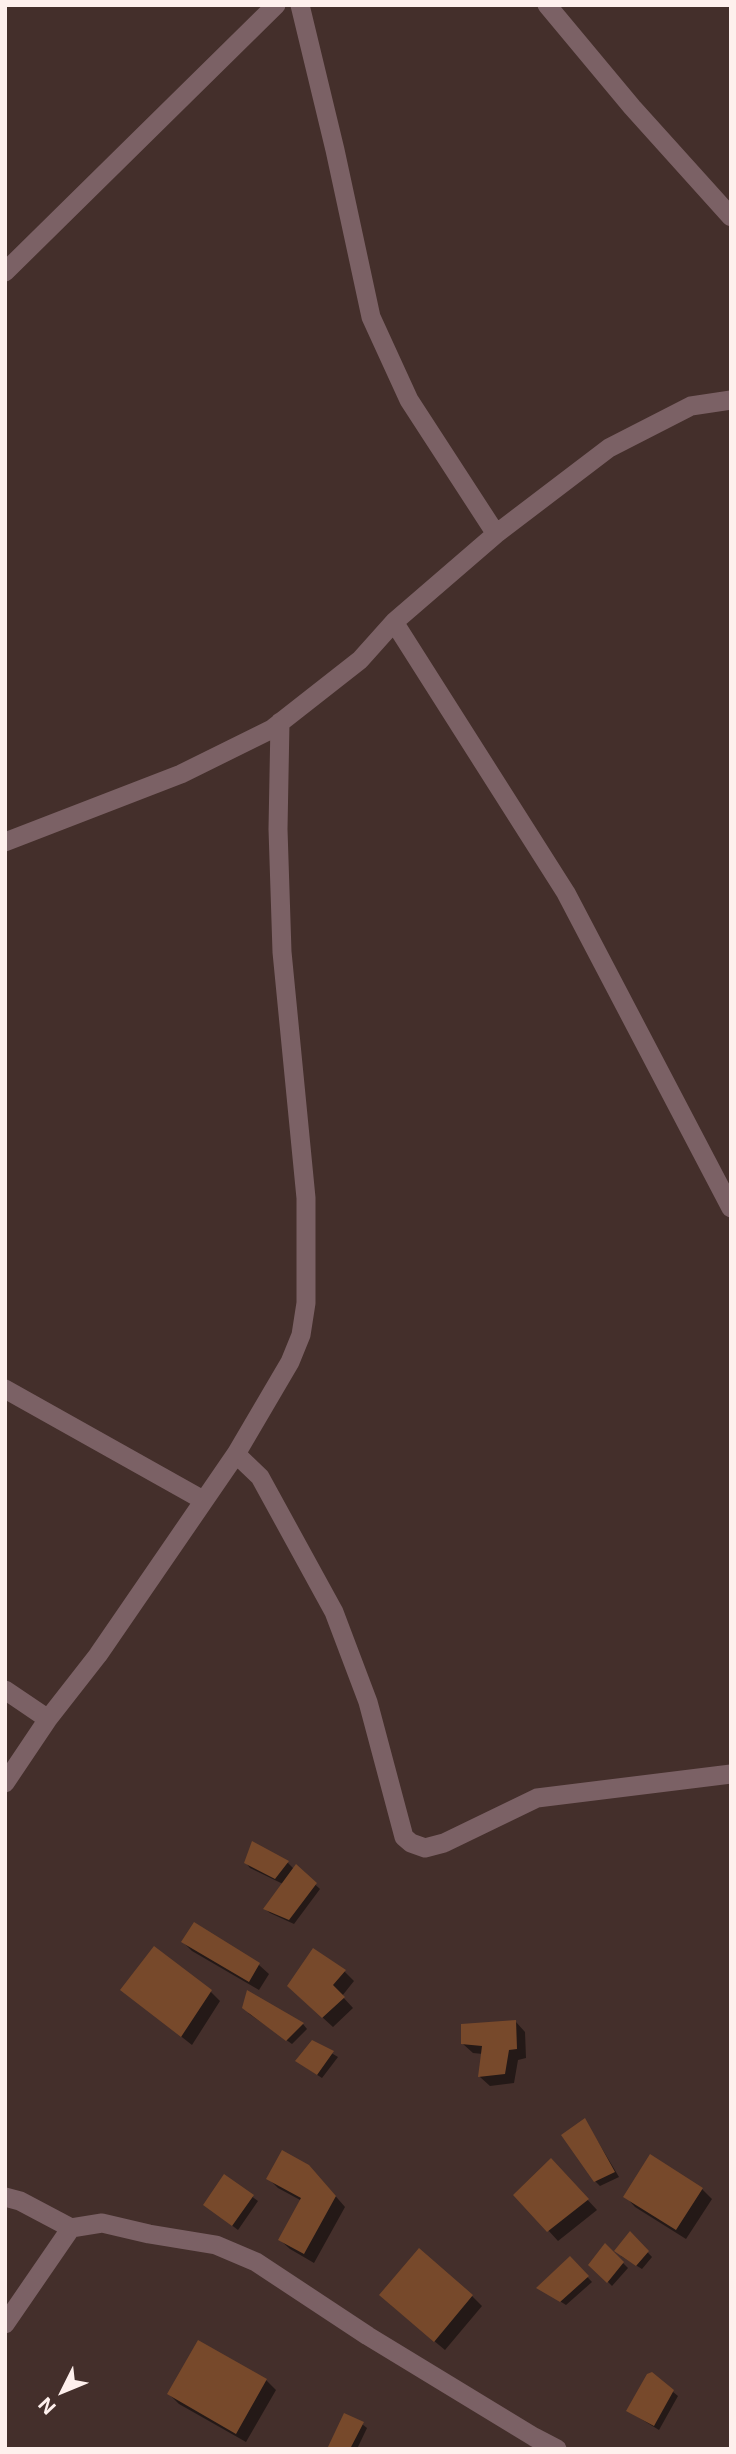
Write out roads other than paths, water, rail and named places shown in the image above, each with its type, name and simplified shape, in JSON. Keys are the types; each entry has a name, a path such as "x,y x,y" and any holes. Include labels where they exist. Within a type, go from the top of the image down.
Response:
{"street":[{"path":"5,272 276,5"},
{"path":"300,5 371,317 409,400 496,534"},
{"path":"547,5 632,107 731,217"},
{"path":"5,842 181,774 272,729 360,660 394,622 496,534 609,447 691,407 731,400"},
{"path":"394,622 566,892 731,1208"},
{"path":"5,1783 236,1454 290,1362 302,1335 306,1303 306,1198 282,952 278,829 280,722"},
{"path":"5,1389 203,1500"},
{"path":"236,1454 260,1477 334,1612 368,1702 404,1837 411,1843 425,1848 444,1843 537,1798 731,1773"},
{"path":"5,1690 48,1719"},
{"path":"5,2197 20,2201 71,2228 103,2223 216,2245 256,2262 368,2336 534,2438 557,2449"},
{"path":"5,2324 71,2228"}]}
